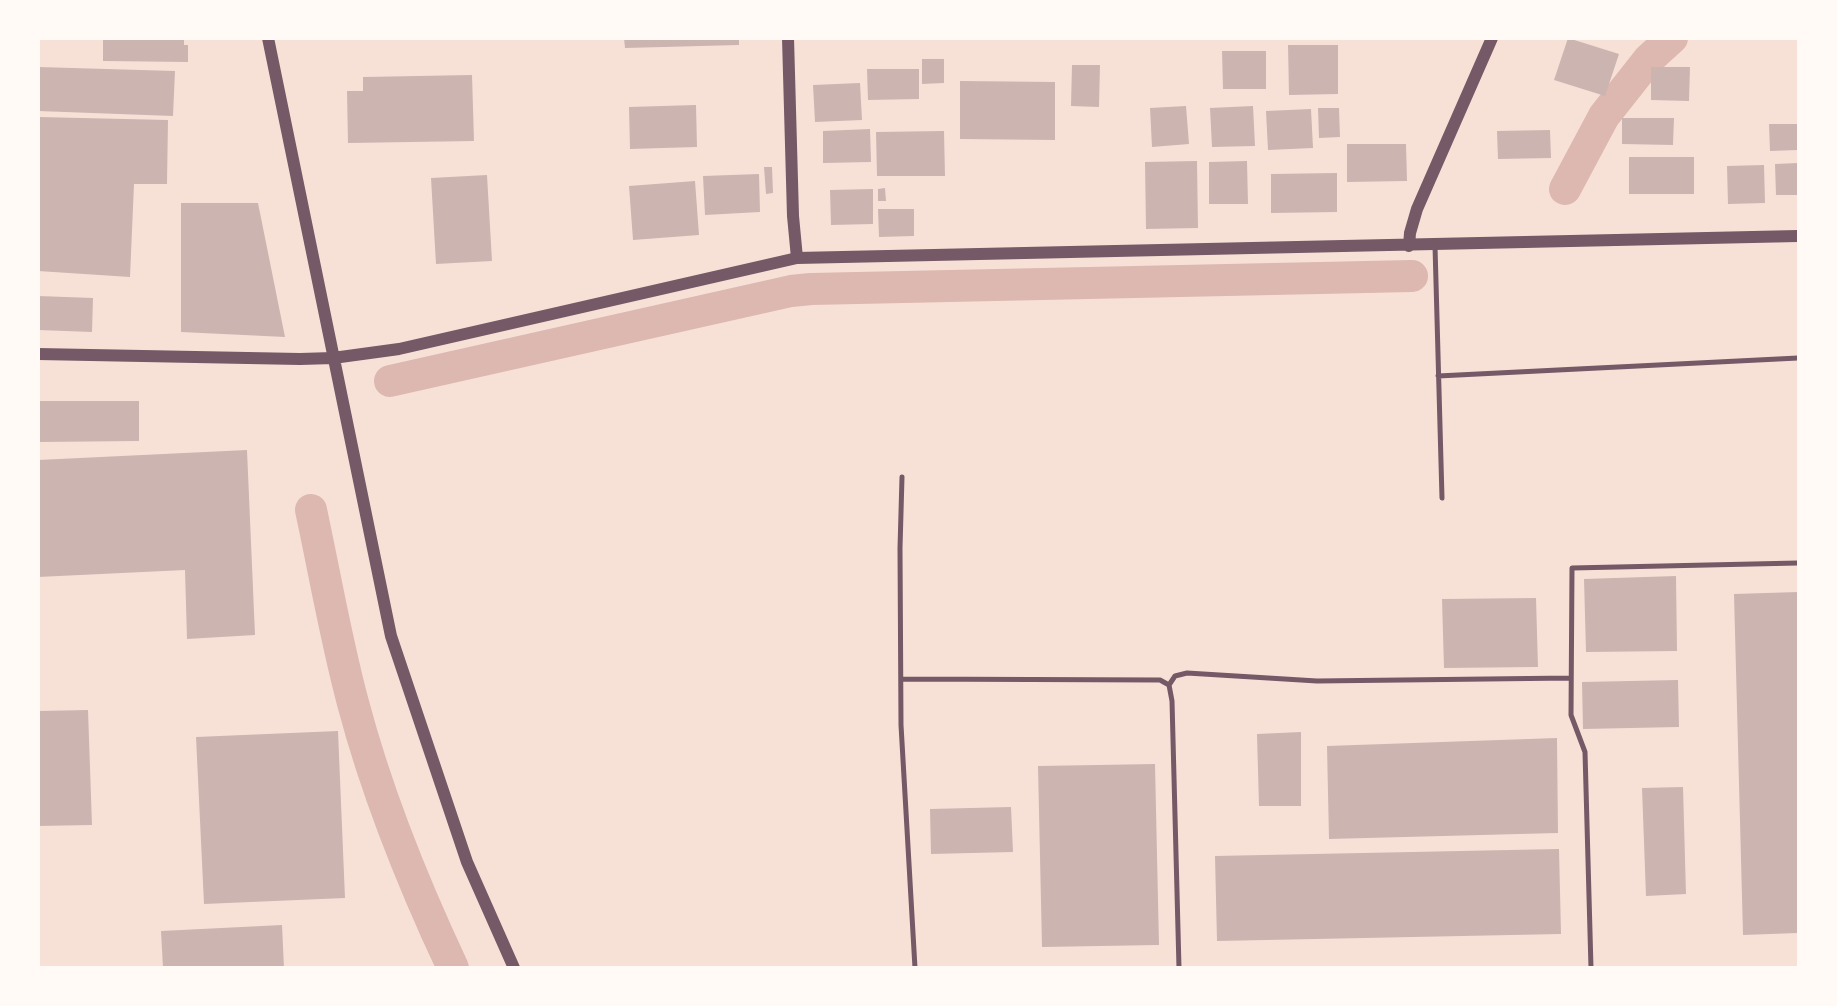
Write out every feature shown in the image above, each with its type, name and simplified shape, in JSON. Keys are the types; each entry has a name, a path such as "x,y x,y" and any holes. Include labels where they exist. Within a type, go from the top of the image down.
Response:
{"street":[{"path":"268,38 391,636 467,862 514,968"},
{"path":"788,38 793,216 797,258"},
{"path":"1409,246 1417,209 1492,38"},
{"path":"38,354 333,358 398,349 797,258 1798,236"}],"lane":[{"path":"1435,246 1442,498"},
{"path":"1438,376 1798,358"},
{"path":"902,477 901,725 915,968"},
{"path":"1591,968 1585,752 1571,715 1572,568 1798,563"},
{"path":"1179,968 1172,701 1169,685 1175,676 1187,673 1317,681 1571,678"},
{"path":"901,679 1160,680 1169,685"}],"building":[{"path":"103,38 184,38 184,45 188,45 188,62 103,61"},
{"path":"624,38 739,38 739,45 625,48"},
{"path":"1568,38 1619,54 1605,96 1554,80"},
{"path":"1288,45 1338,45 1338,94 1289,95"},
{"path":"1222,51 1266,51 1266,89 1223,89"},
{"path":"922,59 944,59 944,83 922,84"},
{"path":"1072,65 1100,65 1099,107 1071,106"},
{"path":"38,67 175,71 173,116 38,111"},
{"path":"1651,67 1690,67 1689,101 1651,100"},
{"path":"867,69 919,69 919,99 868,100"},
{"path":"472,75 474,141 348,143 347,91 363,91 363,77"},
{"path":"960,81 1055,82 1055,140 960,139"},
{"path":"860,83 862,120 815,122 813,85"},
{"path":"696,105 697,147 630,149 629,107"},
{"path":"1186,106 1189,144 1152,147 1150,108"},
{"path":"1253,106 1255,146 1212,147 1210,108"},
{"path":"1318,108 1339,108 1340,137 1319,138"},
{"path":"1311,109 1313,148 1268,150 1266,111"},
{"path":"38,117 168,120 167,184 134,184 130,277 38,271"},
{"path":"1622,118 1674,118 1673,145 1622,144"},
{"path":"1769,124 1798,124 1798,150 1770,151"},
{"path":"870,129 871,162 823,163 823,131"},
{"path":"1550,130 1551,158 1498,159 1497,131"},
{"path":"944,131 945,176 877,176 876,132"},
{"path":"1347,144 1406,144 1407,181 1347,182"},
{"path":"1629,157 1694,157 1694,194 1629,194"},
{"path":"1197,161 1198,228 1146,229 1145,162"},
{"path":"1247,161 1248,204 1209,204 1209,162"},
{"path":"1798,163 1798,195 1776,195 1775,164"},
{"path":"1764,165 1765,203 1728,204 1727,166"},
{"path":"764,167 772,167 773,193 766,194"},
{"path":"1337,173 1337,212 1271,213 1271,174"},
{"path":"759,174 760,212 705,215 703,176"},
{"path":"487,175 492,261 436,264 431,178"},
{"path":"695,181 699,235 633,240 629,186"},
{"path":"885,188 886,201 878,201 878,189"},
{"path":"873,189 873,224 831,225 830,190"},
{"path":"181,203 258,203 285,337 181,332"},
{"path":"878,209 914,209 914,236 879,237"},
{"path":"38,296 93,298 92,332 38,330"},
{"path":"38,401 139,401 139,441 38,442"},
{"path":"247,450 255,635 187,639 185,570 38,577 38,460"},
{"path":"1676,576 1677,651 1586,652 1584,579"},
{"path":"1798,592 1798,933 1743,935 1734,594"},
{"path":"1536,598 1538,667 1444,668 1442,599"},
{"path":"1678,680 1679,727 1583,729 1582,682"},
{"path":"88,710 92,825 38,826 38,711"},
{"path":"338,731 345,898 204,904 196,737"},
{"path":"1301,732 1301,806 1259,806 1257,734"},
{"path":"1557,738 1558,833 1329,839 1327,746"},
{"path":"1155,764 1159,945 1042,947 1038,766"},
{"path":"1683,787 1686,894 1646,896 1642,788"},
{"path":"1011,807 1013,852 931,854 930,809"},
{"path":"1559,849 1561,934 1217,941 1215,856"},
{"path":"282,925 284,968 163,968 161,931"}],"waterway":[{"path":"1565,189 1604,116 1649,59 1672,38"},
{"path":"390,381 791,291 1412,276"},
{"path":"311,510 341,655 373,771 397,838 453,968"}]}
